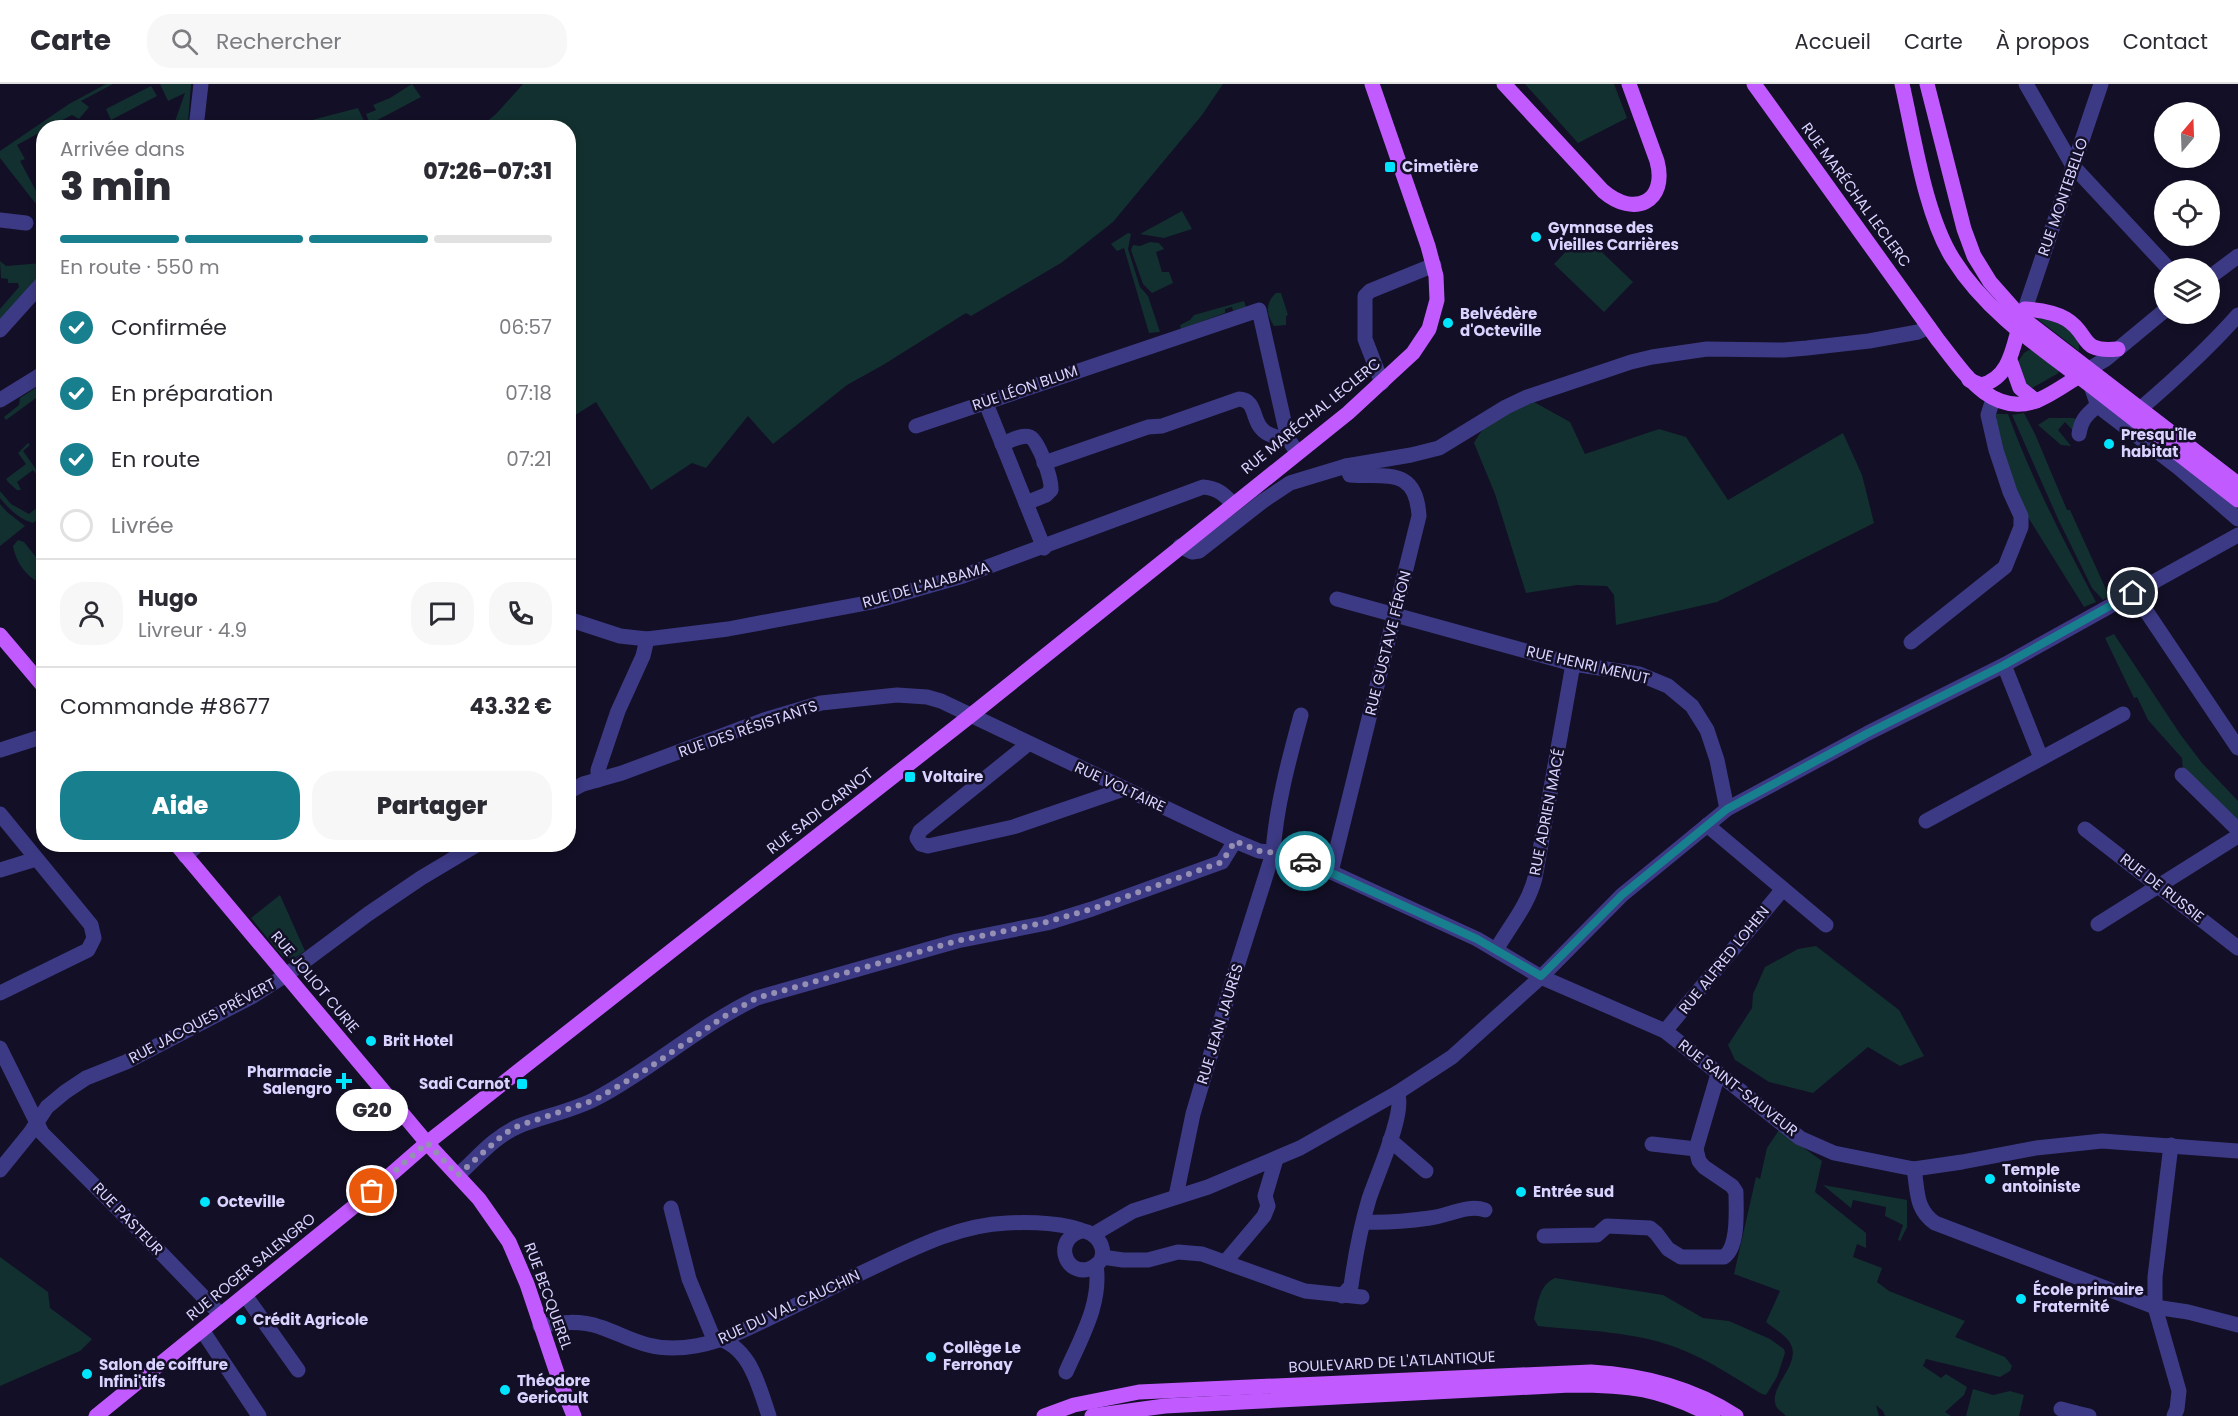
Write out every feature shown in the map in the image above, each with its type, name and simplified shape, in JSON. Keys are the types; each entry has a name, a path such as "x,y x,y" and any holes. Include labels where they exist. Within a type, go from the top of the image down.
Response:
{"main road":[{"name":"RUE MARÉCHAL LECLERC","path":"1233,504 1348,413 1382,383 1413,353 1432,321 1437,300 1434,265 1372,84"},
{"path":"1504,84 1603,191 1620,203 1632,205 1642,204 1651,197 1657,187 1660,172 1629,84"},
{"name":"RUE MARÉCHAL LECLERC","path":"1754,84 1969,380 1985,395 1993,399"},
{"path":"1902,84 1926,188 1941,235 1953,258 1975,289 2021,319 2084,373 2140,409 2238,484"},
{"path":"1927,84 1950,178 1974,256 1990,282 2021,319"},
{"path":"2021,319 2046,312 2066,319 2084,340 2097,349 2118,349"},
{"path":"1969,380 1981,385 1997,378 2010,360 2021,319"},
{"path":"2084,340 2084,373 2101,401 2238,500"},
{"path":"2010,360 2020,388 2036,401"},
{"path":"1993,399 2020,404 2036,401 2084,373"},
{"name":"RUE SADI CARNOT","path":"427,1143 970,716 1233,504"},
{"path":"0,635 36,678"},
{"name":"RUE JOLIOT CURIE","path":"183,852 427,1143"},
{"name":"RUE BECQUEREL","path":"427,1143 479,1199 509,1242 527,1284 540,1326 574,1416"},
{"name":"RUE ROGER SALENGRO","path":"106,1413 220,1314 357,1204 427,1143"},
{"name":"BOULEVARD DE L'ATLANTIQUE","path":"1044,1416 1074,1405 1139,1392 1591,1372 1623,1373 1653,1379 1682,1388 1719,1405 1736,1416"},
{"path":"1092,1416 1165,1406 1570,1385 1614,1385 1647,1389 1681,1400 1713,1416"}],"street":[{"path":"197,120 201,84"},
{"path":"2026,84 2073,166 2159,258"},
{"name":"RUE MONTEBELLO","path":"2021,319 2101,84"},
{"path":"0,220 26,223"},
{"path":"2220,270 2238,256"},
{"path":"1382,383 1365,339 1365,297 1370,291 1434,265"},
{"path":"0,330 36,290"},
{"name":"RUE LÉON BLUM","path":"916,426 1259,310 1288,439"},
{"path":"2140,409 2215,341 2238,315"},
{"path":"2084,373 2154,319"},
{"path":"1180,546 1192,552 1199,551 1290,483 1354,464 1412,455 1439,448 1506,407 1527,397 1558,385 1652,357 1707,349 1807,348 1879,339 1918,332 1929,327"},
{"path":"0,400 36,378"},
{"path":"1044,463 1148,427 1162,426 1242,399 1251,405 1262,429 1274,436 1288,439 1297,452"},
{"path":"1911,642 2005,567 2021,527 2021,516 1996,450 1988,415 1993,399"},
{"path":"985,401 1044,548"},
{"path":"2079,434 2080,425 2085,416 2101,401 2238,519"},
{"path":"1002,444 1023,436 1030,437 1035,441 1044,463 1051,490 1046,495 1026,503"},
{"name":"RUE GUSTAVE FÉRON","path":"1331,872 1419,516 1416,495 1406,482 1399,477 1381,474 1350,475 1354,464"},
{"name":"RUE DE L'ALABAMA","path":"576,622 620,636 647,639 728,629 872,602 954,580 1203,487 1224,494 1233,504"},
{"path":"1064,1248 1070,1236 1088,1232 1133,1211 1208,1187 1300,1148 1397,1093 1452,1057 1541,976 1622,895 1727,809 1868,733 2004,665 2238,535"},
{"path":"2133,593 2238,748"},
{"name":"RUE HENRI MENUT","path":"1337,599 1573,664 1639,674 1668,686 1681,695 1700,717 1710,737 1727,809"},
{"path":"576,789 598,780 598,770 618,711 625,691 643,656 647,639"},
{"name":"RUE ADRIEN MACÉ","path":"1496,950 1522,909 1533,886 1573,664"},
{"path":"2004,665 2041,758"},
{"name":"RUE DES RÉSISTANTS","path":"598,780 782,714 821,703 883,696 915,696 941,701 970,716"},
{"path":"1926,822 2123,714"},
{"name":"RUE JEAN JAURÈS","path":"1176,1197 1193,1114 1273,853 1276,827 1301,715"},
{"name":"RUE VOLTAIRE","path":"970,716 1235,841 1259,851 1273,853"},
{"path":"0,750 36,739"},
{"path":"1028,744 920,831 917,838 921,844 928,846 1013,827 1124,789"},
{"path":"2182,775 2238,830"},
{"path":"0,814 91,925 94,938 88,950 0,993"},
{"path":"1707,825 1826,925"},
{"name":"RUE DE RUSSIE","path":"2085,829 2238,948"},
{"path":"2098,924 2238,836"},
{"path":"458,1175 504,1134 595,1100 644,1071 728,1014 762,996 957,941 1047,922 1092,909 1222,862 1235,841"},
{"name":"RUE JACQUES PRÉVERT","path":"0,1170 47,1107 86,1078 126,1062 253,996 286,975 412,884 465,852"},
{"name":"RUE SAINT-SAUVEUR","path":"1273,853 1288,854 1331,872 1496,950 1541,976 1665,1031 1800,1138 1834,1153 1914,1169 2036,1148 2102,1141 2238,1151"},
{"path":"0,870 36,859"},
{"name":"RUE ALFRED LOHEN","path":"1665,1031 1783,889"},
{"name":"RUE PASTEUR","path":"0,1048 42,1133 220,1314"},
{"path":"1544,1236 1597,1235 1607,1226 1643,1227 1656,1233 1668,1248 1681,1257 1724,1257 1729,1254 1734,1243 1736,1192 1732,1186 1704,1167 1696,1149 1718,1074"},
{"path":"1342,1296 1351,1286 1369,1199 1390,1140 1401,1099 1397,1093"},
{"path":"1390,1140 1426,1171"},
{"path":"1652,1144 1696,1149"},
{"path":"2171,1145 2155,1277 2155,1307 2178,1391 2177,1409 2174,1416"},
{"path":"1226,1261 1264,1216 1268,1206 1266,1196 1276,1159"},
{"path":"1914,1169 1920,1208 1924,1215 1935,1223 2155,1307 2187,1312 2238,1325"},
{"path":"671,1208 689,1280 713,1337 724,1339 744,1354 758,1382 769,1416"},
{"path":"1364,1222 1430,1218 1477,1208 1485,1210"},
{"name":"RUE DU VAL CAUCHIN","path":"540,1326 585,1323 647,1345 662,1348 689,1346 724,1339 935,1239 971,1228 1007,1223 1073,1227 1088,1232"},
{"path":"1032,1224 1048,1229 1064,1248 1067,1261 1077,1269 1084,1270 1099,1261 1148,1260 1178,1252 1202,1254 1305,1291 1362,1297"},
{"path":"1066,1372 1094,1306 1102,1244 1088,1232"},
{"path":"245,1295 298,1370"},
{"path":"201,1330 259,1416"}],"green space":[{"path":"106,84 113,84 81,101 89,107 79,119 72,115 62,120 46,120"},
{"path":"160,84 191,84 188,120 175,120 185,93 168,101"},
{"path":"412,84 421,97 378,120 368,120 366,114 376,110 373,105 390,98"},
{"path":"523,84 1223,84 1202,115 1113,222 1061,263 971,316 966,313 847,385 773,444 748,416 706,468 692,463 651,490 596,402 576,415 576,120 489,120"},
{"path":"1525,84 1614,84 1627,118 1578,143"},
{"path":"151,86 157,96 111,120 106,109"},
{"path":"358,108 363,120 312,120"},
{"path":"36,126 36,135 17,145 25,159 20,161 36,191 36,204 0,158 0,151"},
{"path":"1182,211 1192,229 1164,238 1140,234"},
{"path":"1128,233 1131,234 1128,249 1140,287 1148,296 1160,332 1149,333 1124,248 1117,251 1111,244"},
{"path":"1583,234 1633,282 1604,312 1554,264"},
{"path":"1150,242 1159,243 1164,249 1156,252 1162,272 1169,272 1173,283 1152,293 1143,284 1131,250 1133,245 1140,246"},
{"path":"0,261 6,266 36,264 36,283 0,322 0,309 19,287 18,283 8,283 8,279 1,278"},
{"path":"1276,293 1281,293 1288,315 1286,325 1274,326 1269,317 1268,305"},
{"path":"1244,301 1246,307 1233,311 1232,307 1225,309 1225,313 1181,329 1180,325 1194,315"},
{"path":"2043,316 2062,325 2072,333 2079,344 2079,351 2035,317"},
{"path":"2029,350 2033,350 2059,372 2032,388 2028,387 2017,363"},
{"path":"36,388 36,398 6,420 4,417 19,405 20,398"},
{"path":"1534,402 1570,422 1585,454 1659,429 1686,437 1728,500 1843,433 1862,475 1874,523 1717,602 1616,625 1614,595 1607,586 1577,585 1526,593 1495,494 1474,443 1485,427 1499,416"},
{"path":"2024,413 2067,510 2070,510 2109,596 2103,600 2092,588 2058,519 2012,415"},
{"path":"1995,414 2008,414 2060,533 2096,602 2084,607 2026,514 2006,474 1994,421 1997,418"},
{"path":"2049,418 2074,418 2079,423 2076,434 2065,422 2058,430 2071,446 2061,445 2038,425"},
{"path":"28,443 30,445 23,451 36,469 36,474 33,470 17,482 21,490 17,490 6,479 26,464 18,453"},
{"path":"0,491 11,504 29,514 36,508 36,521 33,523 23,519 0,498"},
{"path":"0,504 25,526 0,546"},
{"path":"18,540 24,542 36,557 36,580 27,574 20,564 13,546"},
{"path":"2114,634 2180,734 2202,763 2238,801 2238,823 2183,772 2182,758 2148,720 2137,697 2134,698 2105,638"},
{"path":"280,895 305,951 293,959 283,957 251,918"},
{"path":"1816,946 1899,1010 1924,1056 1900,1066 1868,1047 1813,1093 1769,1082 1735,1060 1728,1045 1752,1008 1753,994 1765,967 1798,949"},
{"path":"1779,1130 1822,1161 1815,1192 1866,1233 1866,1248 1857,1244 1853,1257 1882,1268 1877,1282 1889,1291 1965,1321 1955,1337 2005,1357 2012,1366 2010,1371 2000,1377 1926,1359 1923,1366 1941,1378 1946,1374 1967,1387 1964,1395 1945,1412 1951,1416 1885,1416 1876,1405 1879,1416 1786,1416 1778,1409 1775,1398 1790,1365 1792,1348 1788,1340 1766,1322 1780,1291 1734,1274 1756,1177 1760,1179 1767,1148"},
{"path":"1823,1185 1907,1200 1907,1227 1900,1241 1898,1240 1903,1225 1885,1216 1886,1207 1853,1200 1851,1208"},
{"path":"0,1257 48,1292 50,1308 92,1339 80,1351 0,1386"},
{"path":"1555,1278 1663,1295 1703,1318 1729,1321 1770,1339 1784,1349 1785,1353 1777,1377 1766,1395 1701,1358 1663,1343 1610,1333 1538,1326 1534,1319 1540,1295 1546,1285"},
{"path":"1973,1389 1993,1395 2010,1391 2024,1395 2019,1416 1966,1416"}],"way so far":[{"path":"372,1191 427,1143 458,1175 504,1134 518,1126 595,1100 644,1071 728,1014 762,996 957,941 1047,922 1092,909 1222,862 1235,841 1259,851 1288,854 1305,861"}],"place":[{"name":"Cimetière","path":"1390,167"},
{"name":"Gymnase des Vieilles Carrières","path":"1536,237"},
{"name":"Belvédère d'Octeville","path":"1448,323"},
{"name":"Presqu'île habitat","path":"2109,444"},
{"name":"Voltaire","path":"910,777"},
{"name":"Brit Hotel","path":"371,1041"},
{"name":"Pharmacie Salengro","path":"344,1081"},
{"name":"Sadi Carnot","path":"522,1084"},
{"name":"Temple antoiniste","path":"1990,1179"},
{"name":"G20","path":"372,1191"},
{"name":"Entrée sud","path":"1521,1192"},
{"name":"Octeville","path":"205,1202"},
{"name":"École primaire Fraternité","path":"2021,1299"},
{"name":"Crédit Agricole","path":"241,1320"},
{"name":"Collège Le Ferronay","path":"931,1357"},
{"name":"Salon de coiffure Infini'tifs","path":"87,1374"},
{"name":"Théodore Gericault","path":"505,1390"}],"route":[{"path":"1305,861 1477,939 1541,976 1622,895 1727,809 1868,733 2004,665 2133,593"}]}
